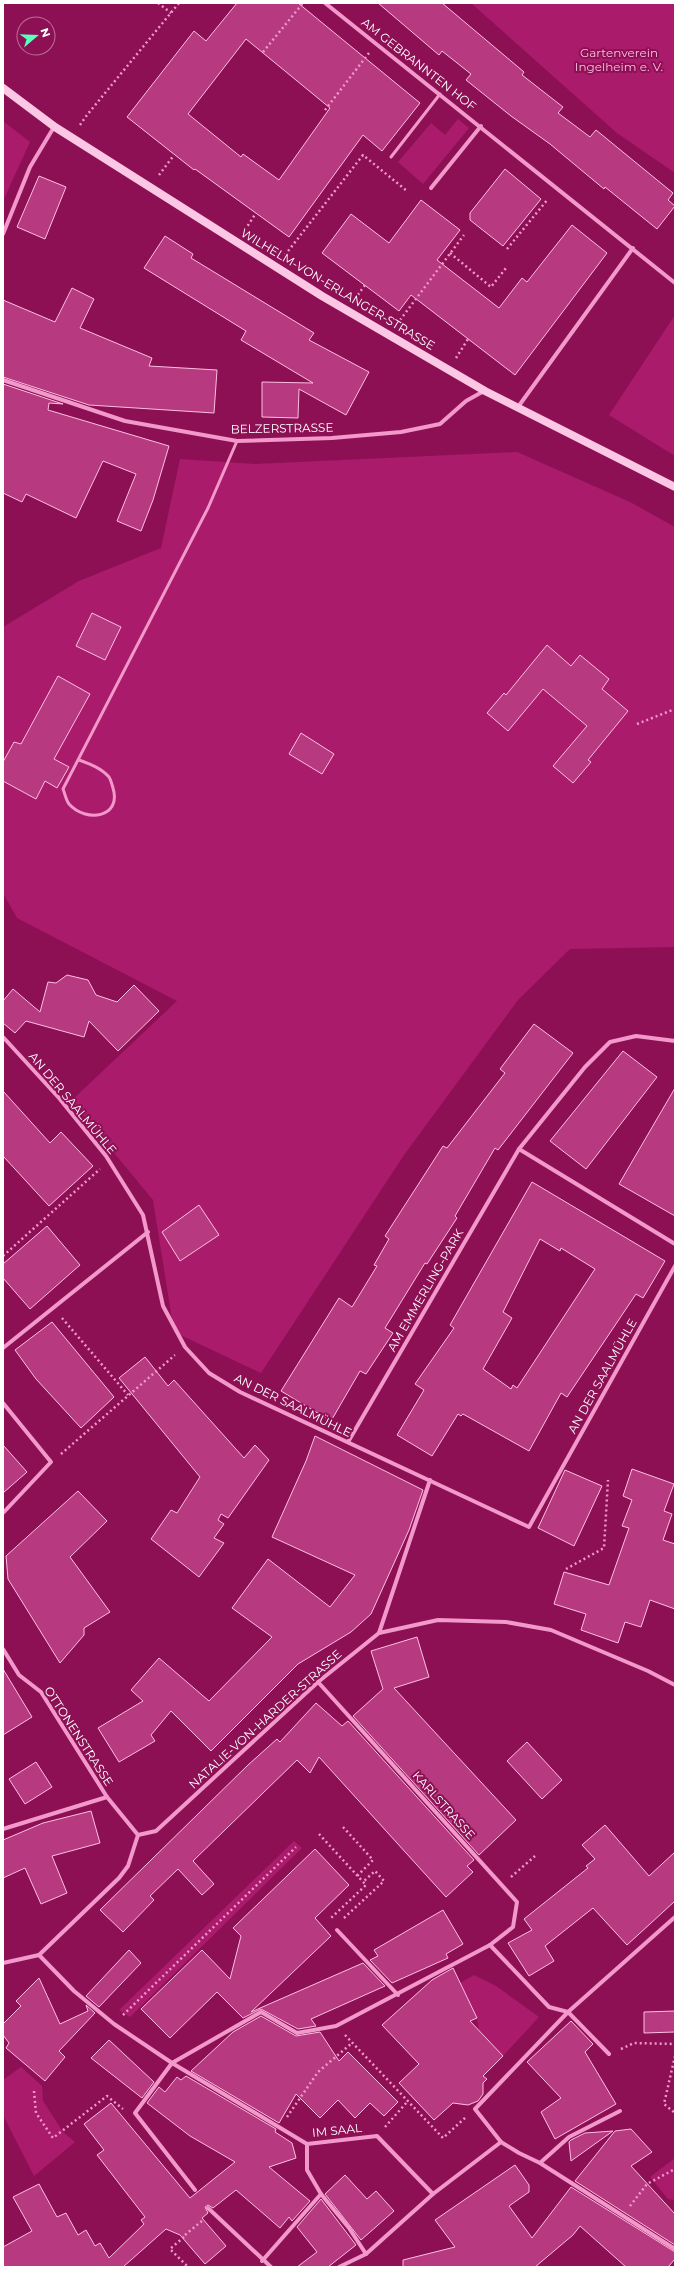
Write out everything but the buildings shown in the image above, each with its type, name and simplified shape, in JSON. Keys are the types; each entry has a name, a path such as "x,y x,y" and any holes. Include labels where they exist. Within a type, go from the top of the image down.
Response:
{"main road":[{"name":"WILHELM-VON-ERLANGER-STRASSE","path":"3,88 72,138 151,186 276,267 389,335 485,391 675,487"}],"street":[{"name":"AM GEBRANNTEN HOF","path":"325,3 481,126 675,283"},
{"name":"AM GEBRANNTEN HOF","path":"431,188 481,126"},
{"path":"3,234 30,167 55,127"},
{"path":"517,408 633,248"},
{"name":"BELZERSTRASSE","path":"3,380 125,421 237,441 332,438 401,432 440,424 466,401 485,391"},
{"name":"AM EMMERLING-PARK","path":"348,1442 519,1149 585,1067 610,1042 636,1036 675,1041"},
{"name":"AN DER SAALMÜHLE","path":"3,1037 59,1098 109,1161 143,1215 148,1232 163,1306 185,1347 209,1373 240,1392 529,1527 675,1266"},
{"path":"519,1149 675,1244"},
{"path":"3,1348 148,1232"},
{"path":"3,1403 51,1462 3,1513"},
{"path":"379,1633 430,1480"},
{"name":"NATALIE-VON-HARDER-STRASSE","path":"138,1834 156,1831 318,1682 379,1633 438,1620 506,1622 552,1630 648,1671 675,1685"},
{"name":"OTTONENSTRASSE","path":"3,1649 19,1675 41,1692 107,1797 138,1834"},
{"name":"KARLSTRASSE","path":"172,2063 261,2012 297,2033 336,2026 398,1995 490,1945 513,1927 517,1902 503,1884 318,1682"},
{"path":"3,1829 107,1797"},
{"path":"3,1963 39,1954 119,1878 128,1866 138,1834"},
{"path":"675,1917 568,2012 475,2109 501,2142 540,2163 675,2249"},
{"path":"338,1930 398,1995"},
{"path":"490,1945 549,2008 568,2012 609,2054"},
{"name":"IM SAAL","path":"39,1954 74,1991 114,2024 172,2063 307,2144 377,2136 433,2194"},
{"path":"172,2063 136,2113 195,2190"},
{"path":"540,2163 569,2137 620,2112"},
{"path":"339,2267 366,2254 433,2194 501,2142"},
{"path":"307,2144 307,2170 321,2194 349,2228 366,2254"},
{"path":"262,2261 321,2194"},
{"path":"208,2208 211,2213 262,2261 271,2267"}],"lane":[{"path":"391,157 440,94"},
{"path":"79,760 97,767 110,778 115,794 113,804 106,813 94,817 79,812 68,803 63,789 208,508 237,441"}],"path":[{"path":"158,3 171,13"},
{"path":"72,138 87,115 179,3"},
{"path":"263,52 303,3"},
{"path":"325,110 377,44"},
{"path":"151,186 174,155"},
{"path":"276,267 363,155 407,191"},
{"path":"507,249 557,187"},
{"path":"237,242 256,213"},
{"path":"389,335 464,235"},
{"path":"450,253 491,287 506,268"},
{"path":"448,370 468,339"},
{"path":"637,724 675,709"},
{"path":"3,1256 109,1161"},
{"path":"54,1308 128,1395"},
{"path":"51,1462 185,1347"},
{"path":"566,1569 604,1548 608,1480"},
{"path":"343,1826 373,1860 357,1876"},
{"path":"319,1834 366,1885 331,1916"},
{"path":"122,2016 296,1847"},
{"path":"503,1884 534,1856"},
{"path":"340,1922 384,1880 375,1871 363,1882"},
{"path":"336,2026 443,2138 475,2109"},
{"path":"281,2128 297,2100 318,2072 352,2042"},
{"path":"609,2054 634,2043 675,2044"},
{"path":"675,2056 664,2104 675,2113"},
{"path":"34,2091 36,2112 53,2138 107,2096 122,2109 136,2113"},
{"path":"377,2136 407,2102"},
{"path":"628,2208 647,2184 675,2169"},
{"path":"188,2267 170,2249 211,2213"}],"green space":[{"name":"Gartenverein Ingelheim e. V.","path":"471,3 675,3 675,173 617,133"},
{"path":"458,119 469,128 423,184 398,162 431,123 445,135"},
{"path":"3,121 30,142 3,201"},
{"path":"675,315 675,456 609,415"},
{"path":"517,452 630,502 675,527 675,947 570,949 518,1000 404,1155 261,1373 174,1332 153,1200 71,1101 177,1001 17,918 3,893 3,627 79,581 161,548 180,459 255,464"},
{"path":"294,1841 302,1848 130,2017 119,2010"},
{"path":"474,1975 496,1986 539,2017 503,2056 479,2030 477,2018 460,1983"},
{"path":"21,2067 42,2086 43,2101 63,2132 75,2142 34,2176 3,2115 3,2080"},
{"path":"675,2158 675,2200 668,2199 650,2177"}]}
